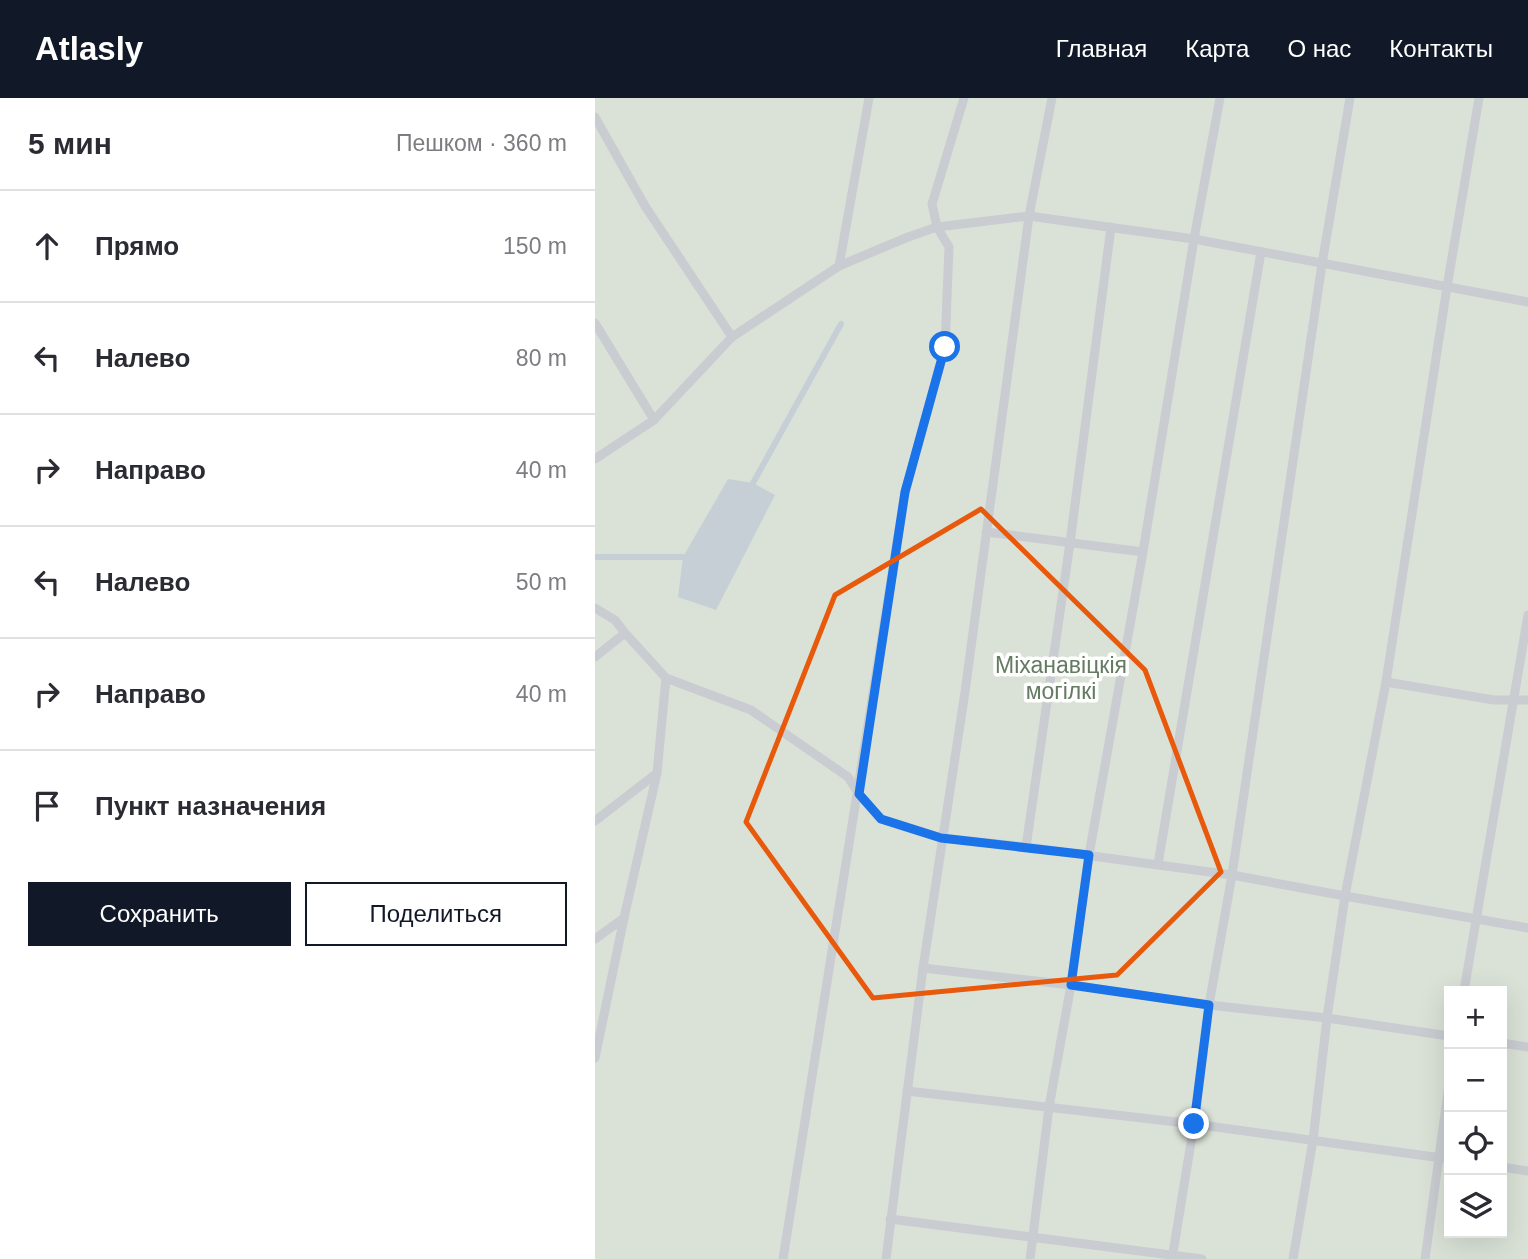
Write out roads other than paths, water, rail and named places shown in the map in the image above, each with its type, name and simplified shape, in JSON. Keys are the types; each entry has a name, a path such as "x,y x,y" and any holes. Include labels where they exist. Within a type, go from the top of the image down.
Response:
{"lane":[{"path":"839,266 869,98"},
{"path":"783,1259 905,492 945,347 949,247 937,227 932,204 964,98"},
{"path":"886,1259 923,968 965,692 1029,216 1052,98"},
{"path":"1030,1259 1049,1107 1071,985 1089,855 1220,98"},
{"path":"1172,1257 1194,1124 1209,1005 1232,875 1322,264 1350,98"},
{"path":"1293,1259 1313,1140 1345,896 1386,682 1479,98"},
{"path":"595,117 645,206 732,337"},
{"path":"595,459 654,420 732,337 839,266 937,227 1029,216 1194,239 1528,302"},
{"path":"1026,847 1070,543 1111,227"},
{"path":"1158,864 1261,252"},
{"path":"595,323 654,420"},
{"path":"986,532 1143,552"},
{"path":"595,608 615,620 666,678 751,710 848,777 881,819 941,838 1232,875 1528,928"},
{"path":"1465,986 1528,614"},
{"path":"595,657 625,633"},
{"path":"595,1058 657,773 666,678"},
{"path":"1386,682 1495,700 1528,700"},
{"path":"595,821 657,773"},
{"path":"595,939 624,919"},
{"path":"923,968 1327,1018 1444,1035"},
{"path":"1507,1044 1528,1046"},
{"path":"907,1091 1194,1124 1444,1159"},
{"path":"1425,1259 1445,1112"},
{"path":"1507,1168 1528,1171"},
{"path":"890,1219 1202,1259"}],"waterway":[{"path":"753,483 841,324"},
{"path":"595,557 683,557"}],"park label":[{"name":"Міханавіцкія могілкі","path":"1061,678"}]}
